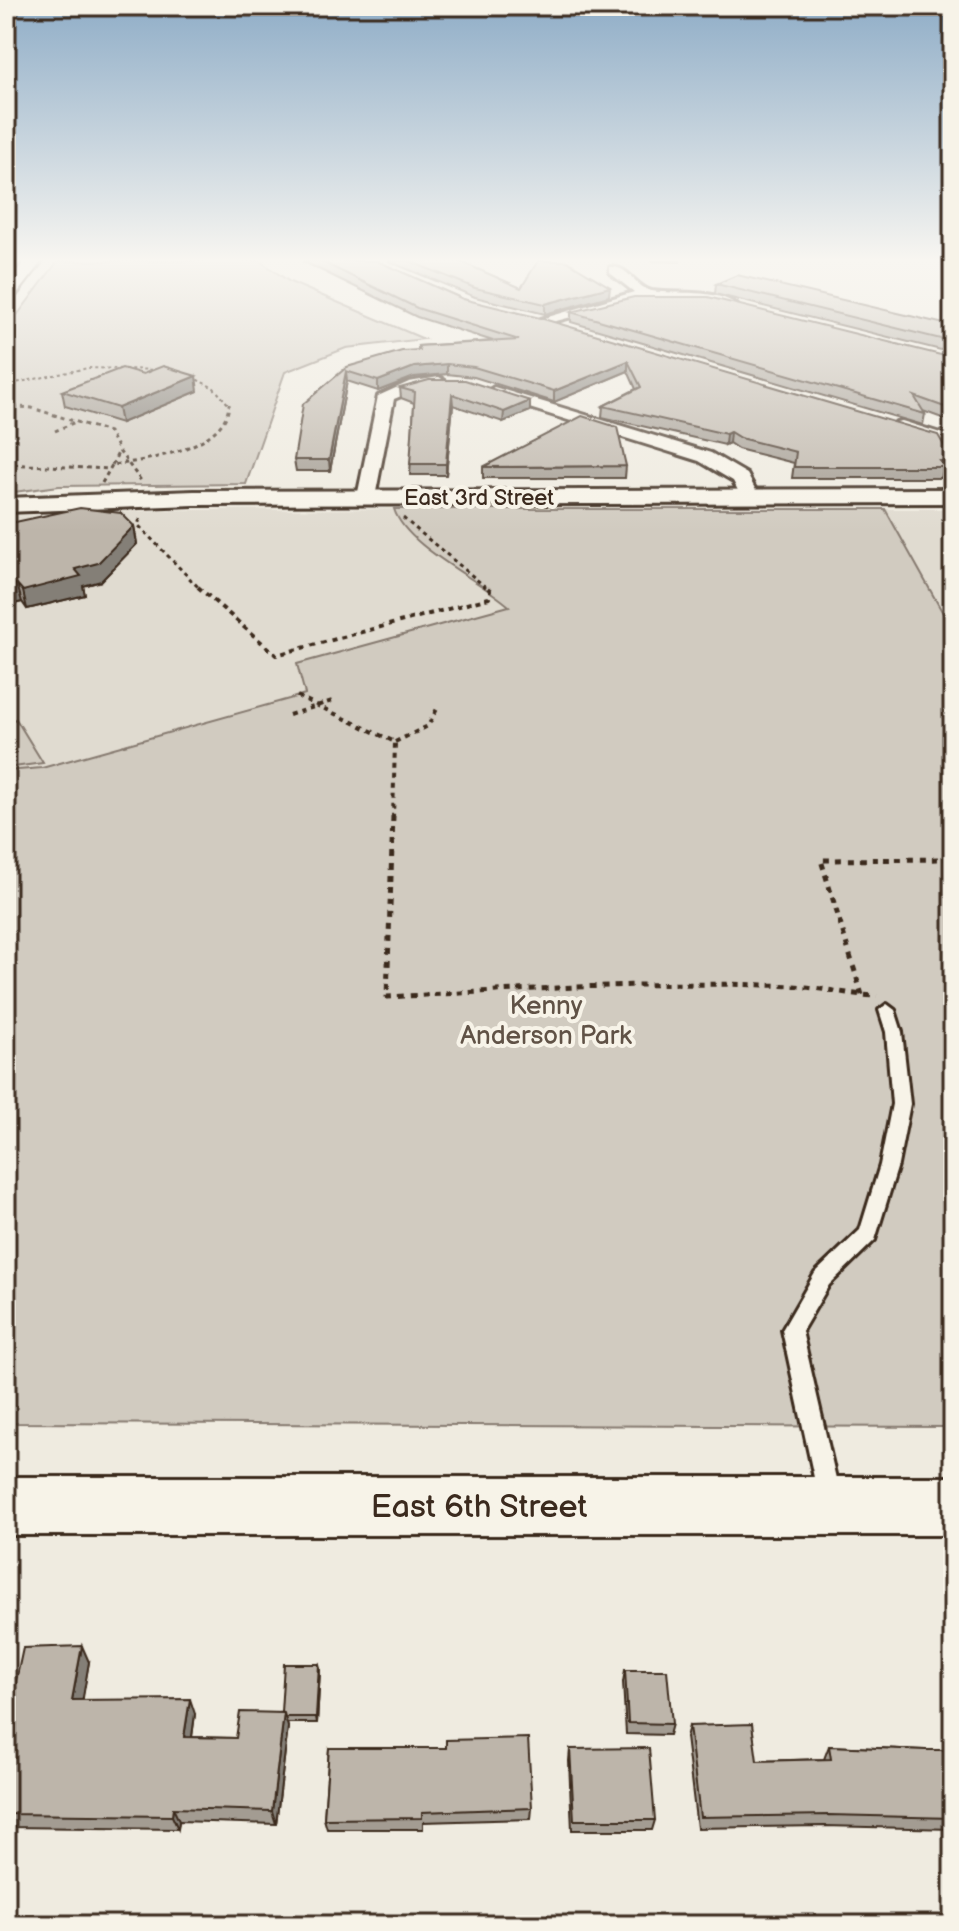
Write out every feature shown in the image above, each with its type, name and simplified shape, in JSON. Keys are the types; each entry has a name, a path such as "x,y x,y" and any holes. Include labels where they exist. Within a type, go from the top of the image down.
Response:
{"main road":[{"name":"East 6th Street","path":"6,1506 953,1506"}],"street":[{"path":"366,497 386,396 415,385 454,382"},
{"path":"479,387 705,457 740,478 750,496"},
{"path":"880,419 953,443"},
{"name":"East 3rd Street","path":"6,505 143,499 953,496"}],"lane":[{"path":"831,1506 792,1330 822,1279 868,1234 889,1165 901,1104 894,1032 884,1003"}],"path":[{"path":"6,385 88,368 164,370"},
{"path":"6,464 111,467 185,448 215,431 225,421 230,407 223,394 207,383 184,374"},
{"path":"6,406 32,408 109,432 146,487 138,525 217,606 276,655 489,598 490,590 422,537 400,515"},
{"path":"55,431 85,418"},
{"path":"100,487 119,451"},
{"path":"297,696 395,742 420,734 435,720 438,707"},
{"path":"289,715 335,700"},
{"path":"395,742 387,997 576,987 795,986 862,995 884,1003"},
{"path":"862,995 821,860 953,859"}],"shaded area":[{"path":"394,509 398,520 414,537 510,606 298,664 305,694 42,768 6,771 6,516 162,510"},
{"path":"885,509 953,509 953,631"}],"green space":[{"path":"6,351 338,351 285,372 246,484 59,486 6,493"},
{"name":"Kenny Anderson Park","path":"394,509 885,509 953,631 953,1427 6,1423 6,771 42,768 305,694 297,664 509,606 428,549 401,523"},
{"path":"16,719 43,763 6,768 6,722"}],"building":[{"path":"402,351 653,351 938,435 953,461 940,461 944,467 794,467 796,452 740,438 730,432 726,434 603,406 641,387 628,361 554,391 474,367 447,364 414,367 378,381 346,371 329,460 294,460 303,404 347,367"},
{"path":"707,351 925,351 953,358 953,410 914,396 925,414"},
{"path":"163,366 196,376 118,408 62,391 122,368 143,374"},
{"path":"429,380 465,380 530,401 504,412 452,394 446,464 410,464 415,392 400,388"},
{"path":"582,416 617,427 626,466 483,467"},
{"path":"80,508 121,513 134,526 98,563 75,569 81,576 23,591 17,584 6,586 6,524"},
{"path":"82,1646 72,1700 190,1699 184,1737 236,1738 240,1712 284,1713 272,1811 173,1808 172,1816 6,1814 6,1727 23,1648"},
{"path":"284,1664 319,1664 316,1717 285,1717 281,1712"},
{"path":"625,1670 667,1670 672,1724 628,1723"},
{"path":"752,1724 757,1761 831,1759 829,1746 953,1750 953,1818 829,1815 700,1817 689,1726"},
{"path":"528,1738 532,1808 422,1812 422,1818 324,1819 329,1748 446,1748 446,1740"},
{"path":"649,1748 655,1820 574,1820 570,1749"}]}
